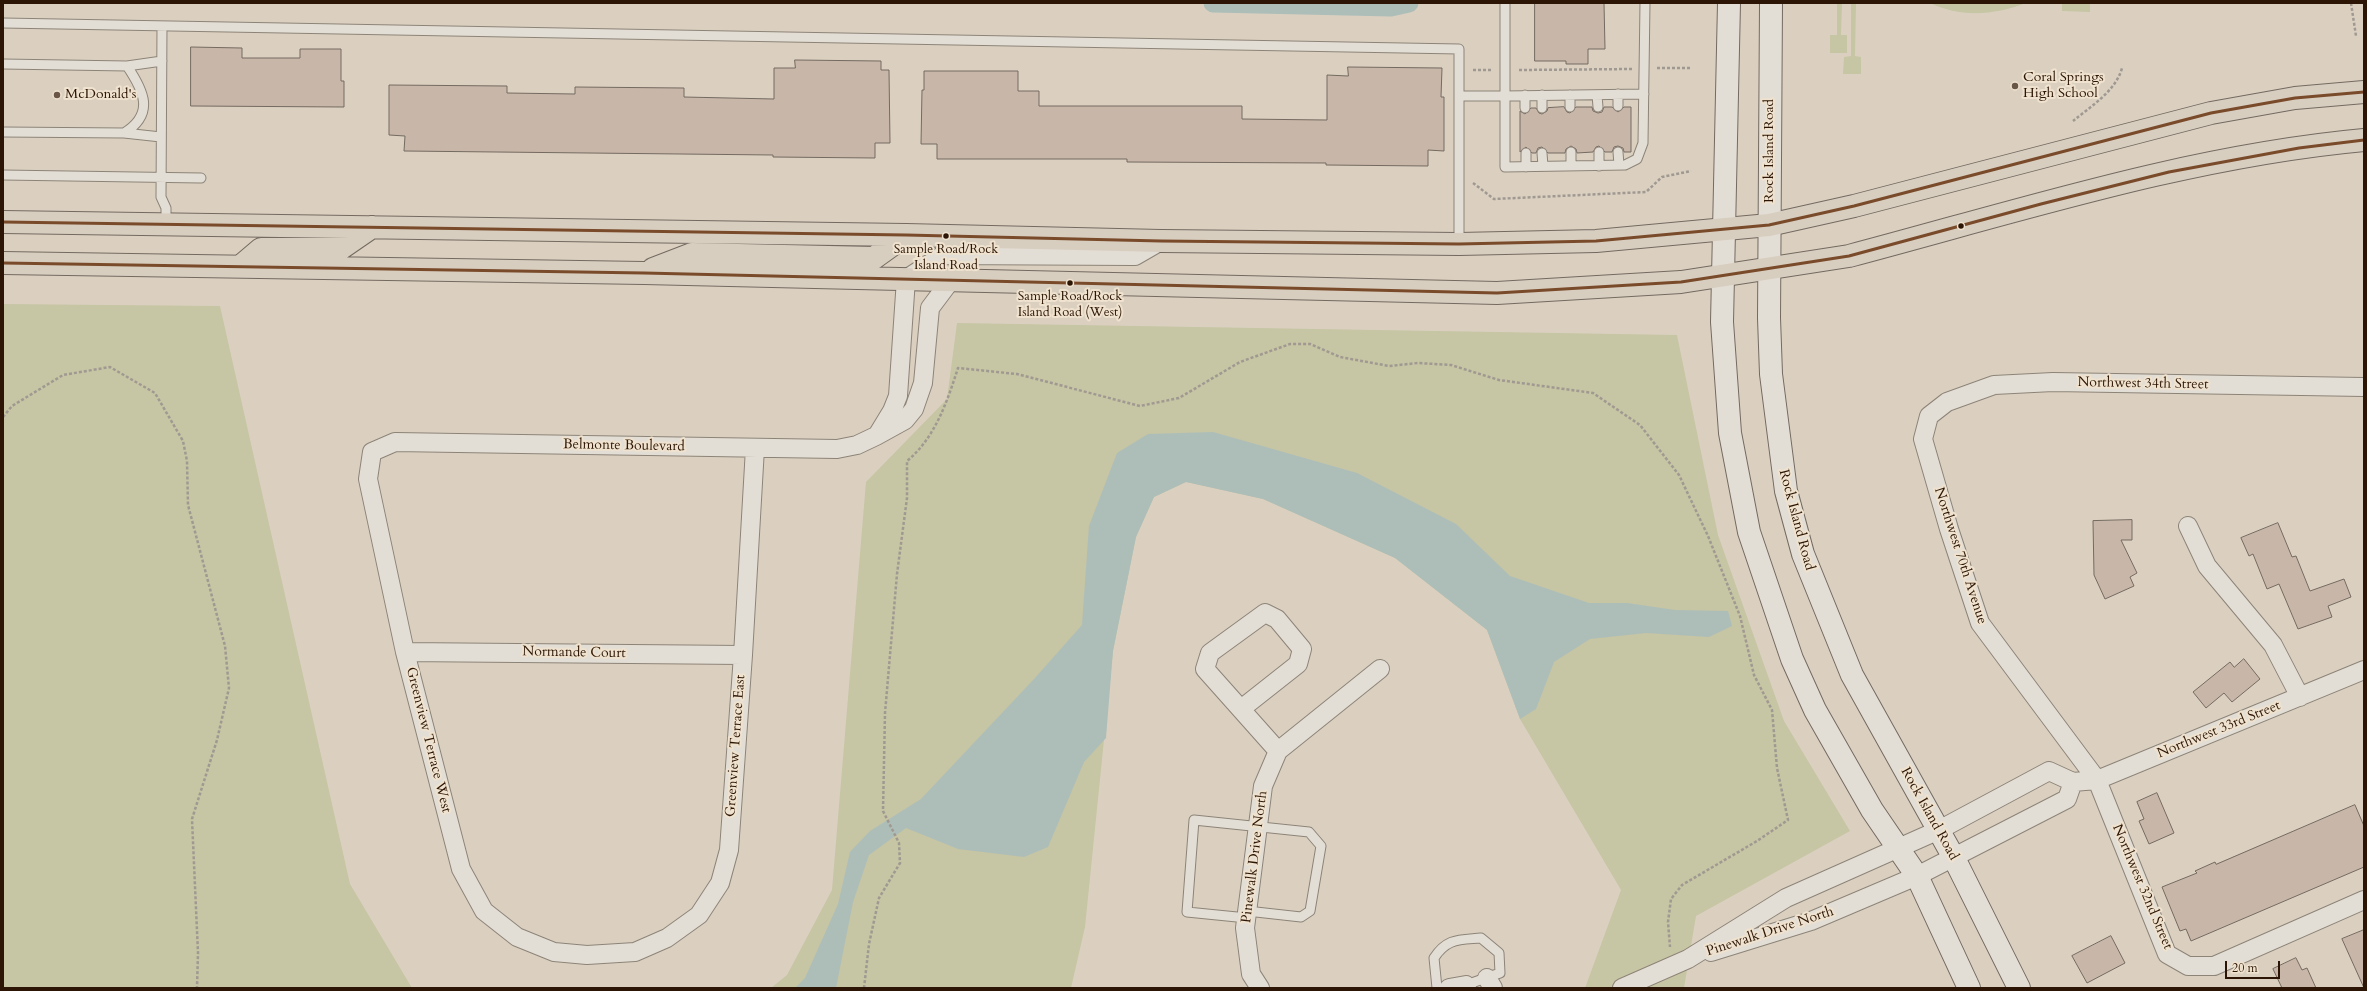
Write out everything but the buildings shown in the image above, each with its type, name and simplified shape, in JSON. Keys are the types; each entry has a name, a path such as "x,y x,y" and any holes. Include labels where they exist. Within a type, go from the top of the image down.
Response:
{"main road":[{"path":"1729,3 1722,322 1730,425 1749,532 1790,652 1815,710 1872,810 1900,847 1917,876 1969,988"},
{"name":"Rock Island Road","path":"1771,3 1769,225 1771,374 1778,439 1786,491 1803,554 1852,675 1954,858 2019,988"},
{"path":"3,222 906,235 1161,241 1459,244 1596,241 1724,231 1769,225 1847,208 2211,113 2295,98 2364,92"},
{"path":"3,263 644,273 1496,293 1681,282 1723,274 1769,269 1849,256 2151,176 2235,157 2364,140"},
{"path":"241,266 261,249 340,250 372,227"},
{"path":"644,273 692,254 874,258 906,235"}],"street":[{"path":"876,436 892,411 898,396 906,279 943,255 1135,256 1161,241"},
{"name":"Belmonte Boulevard","path":"372,452 395,442 837,449 857,445 905,420 914,409 923,383 930,308 951,280"},
{"name":"Northwest 34th Street","path":"1929,416 1947,402 1994,385 2053,382 2364,387"},
{"name":"Northwest 70th Avenue","path":"1929,416 1924,439 1948,529 1980,623 2098,780"},
{"name":"Greenview Terrace East","path":"587,954 636,952 667,938 699,915 720,883 728,850 743,655 755,448"},
{"name":"Greenview Terrace West","path":"372,452 368,479 405,652 461,869 484,910 517,937 554,952 587,954"},
{"path":"2188,526 2207,566 2273,645 2300,696"},
{"path":"1241,709 1298,664 1302,650 1277,619 1265,614 1210,653 1205,669 1241,709 1278,750"},
{"name":"Normande Court","path":"405,652 743,655"},
{"name":"Pinewalk Drive North","path":"1260,988 1251,974 1246,928 1263,786 1278,750 1380,669"},
{"name":"Northwest 33rd Street","path":"1939,830 2049,771 2073,782 2098,780 2364,670"},
{"name":"Northwest 32nd Street","path":"2098,780 2167,954 2188,966 2214,966 2364,900"},
{"path":"1954,858 2068,799 2073,782"},
{"name":"Pinewalk Drive North","path":"1622,988 1688,959 1786,898 1939,830"},
{"name":"Pinewalk Drive North","path":"1688,959 1811,921 1917,876 1954,858"},
{"path":"1448,988 1467,986"}],"lane":[{"path":"1505,3 1505,167 1625,165 1637,158 1643,143 1645,3"},
{"path":"3,24 1459,49 1459,244"},
{"path":"162,26 161,197 166,208 166,224"},
{"path":"3,64 127,66 162,61"},
{"path":"124,134 134,127 144,108 142,90 127,66"},
{"path":"1618,94 1618,106"},
{"path":"1459,96 1644,94"},
{"path":"1525,95 1525,108"},
{"path":"1542,95 1542,108"},
{"path":"1570,95 1570,107"},
{"path":"1597,95 1598,107"},
{"path":"3,132 124,134 161,137"},
{"path":"1571,152 1571,166"},
{"path":"1599,152 1599,166"},
{"path":"1618,152 1619,165"},
{"path":"1526,153 1526,167"},
{"path":"1542,153 1542,166"},
{"path":"3,175 161,176 201,178"},
{"path":"1194,820 1258,826 1309,832 1321,846 1310,910 1301,917 1187,912 1194,820"},
{"path":"1437,988 1434,958 1442,946 1458,940 1481,938 1499,953 1500,973 1490,983 1467,986"}],"path":[{"path":"2351,3 2356,36"},
{"path":"1471,96 1473,70 1692,68"},
{"path":"2073,121 2112,88 2120,77 2122,68"},
{"path":"1469,180 1494,199 1501,199 1646,192 1662,177 1691,171"},
{"path":"864,988 869,944 879,898 900,863 900,843 883,811 885,713 897,574 907,498 907,461 920,451 945,408 958,368 1017,374 1140,406 1179,398 1240,362 1290,344 1310,344 1340,357 1389,366 1418,363 1451,365 1499,380 1593,393 1640,425 1678,475 1708,536 1740,616 1754,674 1772,710 1777,768 1788,820 1757,841 1682,885 1670,899 1668,922 1670,944 1665,970"},
{"path":"3,417 12,406 63,375 110,367 155,393 183,441 187,461 188,505 225,646 229,688 217,740 192,819 198,953 197,988"}],"green space":[{"path":"1837,3 1842,3 1841,35 1847,35 1847,53 1830,53 1830,35 1837,35"},
{"path":"1851,3 1856,3 1855,56 1861,57 1861,74 1843,74 1844,57 1851,56"},
{"path":"1930,3 2026,3 1990,12 1966,13 1942,8"},
{"path":"2062,3 2090,3 2090,12 2062,11"},
{"path":"3,304 220,306 350,884 412,988 3,988"},
{"path":"957,323 1677,335 1718,535 1784,721 1850,831 1696,916 1684,988 1585,988 1621,890 1520,719 1487,630 1395,558 1263,499 1186,482 1154,497 1136,537 1113,651 1085,927 1071,988 771,988 787,975 832,890 866,482 947,399"}],"shaded area":[{"path":"1213,432 1357,473 1456,524 1510,576 1589,603 1627,603 1675,610 1728,611 1732,626 1709,637 1646,633 1590,639 1554,662 1536,709 1520,719 1487,630 1395,558 1263,499 1186,482 1154,497 1136,537 1113,651 1106,738 1084,762 1048,847 1024,857 958,849 906,828 869,855 853,902 836,988 795,988 805,978 838,904 850,852 870,831 921,799 1035,678 1082,625 1089,526 1117,453 1148,434"}],"waterway":[{"path":"1213,3 1391,7 1409,3"}],"transit line":[{"path":"3,222 906,235 1161,241 1459,244 1596,241 1769,225 1854,206 2211,113 2295,98 2364,92"},
{"path":"3,263 644,273 1497,293 1681,282 1849,256 2041,204 2169,172 2299,148 2364,140"}],"place":[{"name":"Coral Springs High School","path":"2015,86"},
{"name":"McDonald's","path":"57,95"},
{"name":"Sample Road/Rock Island Road","path":"946,236"},
{"name":"Sample Road/Rock Island Road (West)","path":"1070,283"}]}
